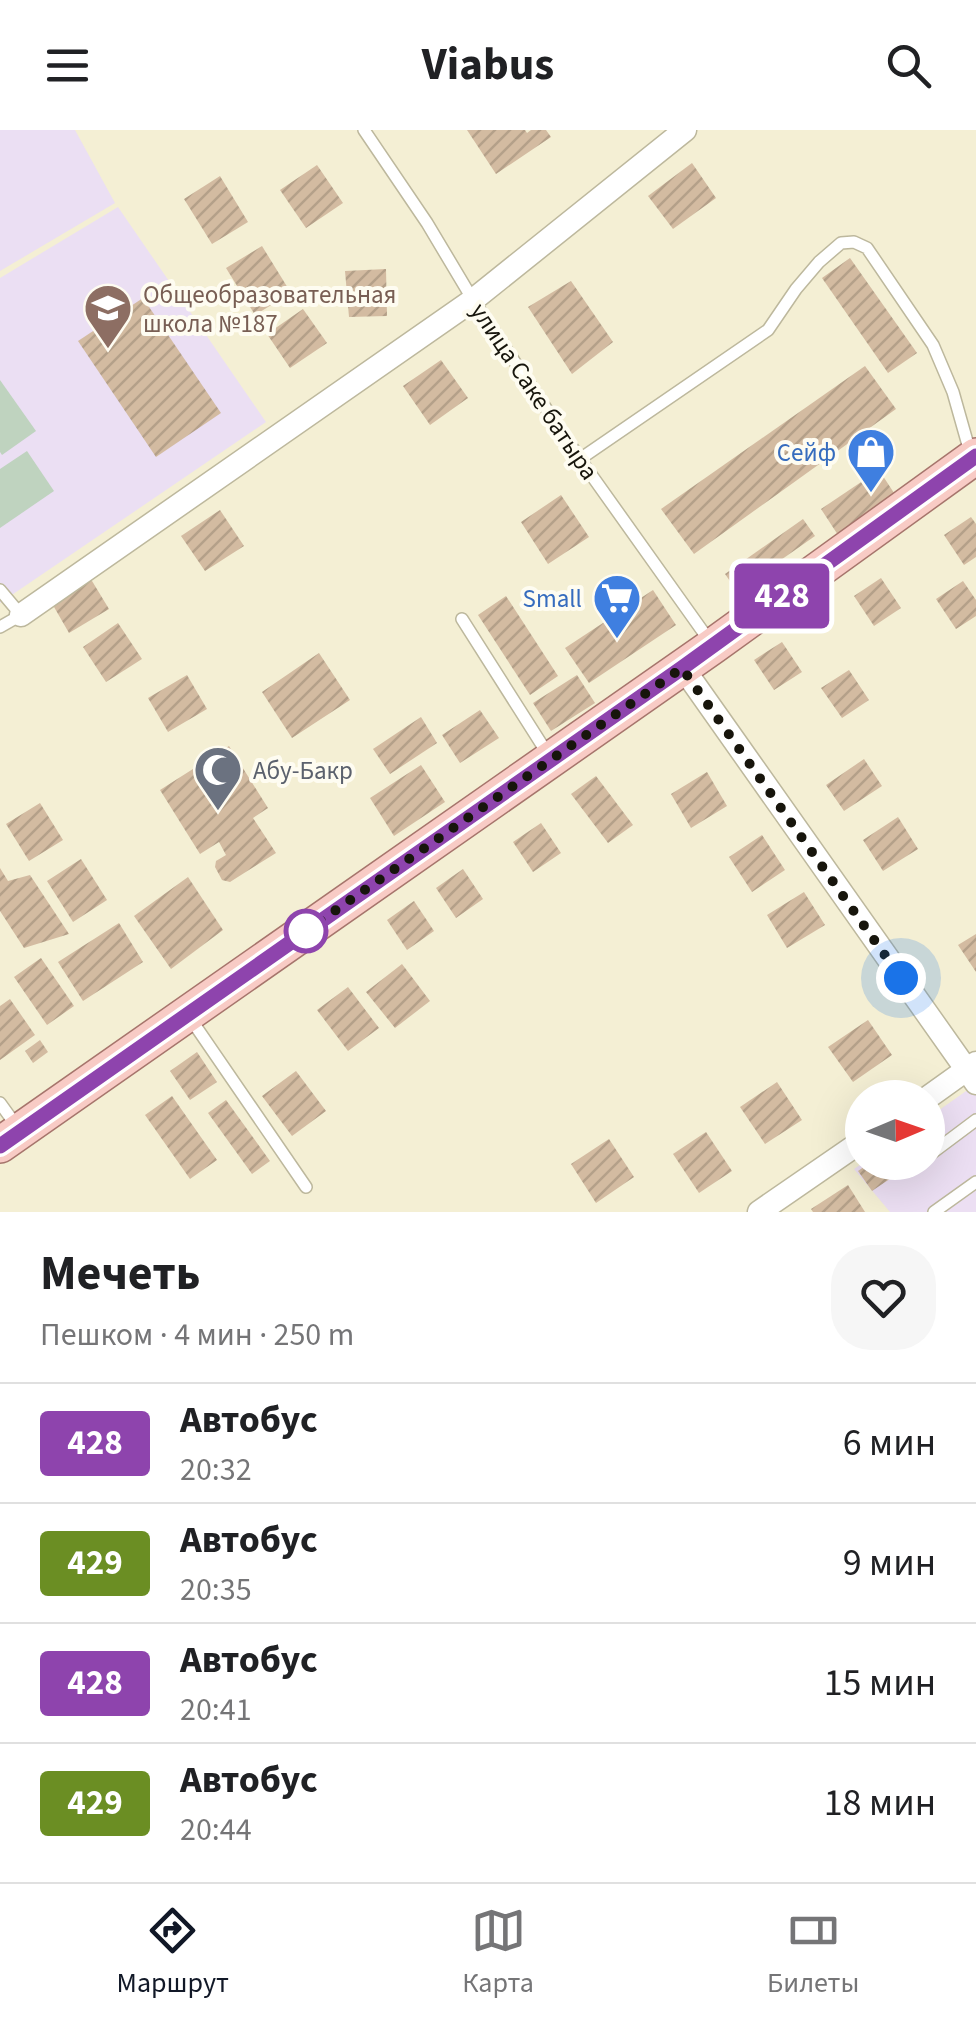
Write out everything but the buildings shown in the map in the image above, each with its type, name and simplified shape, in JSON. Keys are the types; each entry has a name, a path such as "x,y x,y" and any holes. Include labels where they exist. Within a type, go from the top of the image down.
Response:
{"main road":[{"path":"7,1127 188,1014 974,458"}],"street":[{"path":"22,615 473,300 684,130"},
{"path":"682,668 973,1072 945,1088"},
{"path":"759,1212 845,1154"}],"lane":[{"name":"улица Саке батыра","path":"364,130 580,459 713,646"},
{"path":"580,459 768,330 819,262 842,243 854,242 868,248 933,344 974,458"},
{"path":"0,590 22,615 0,627"},
{"path":"462,620 552,760"},
{"path":"188,1014 306,1187"},
{"path":"945,1143 976,1120"},
{"path":"934,1212 976,1182"}],"shaded area":[{"path":"0,130 75,130 115,203 0,271"},
{"name":"Общеобразовательная школа №187","path":"118,207 266,422 0,603 0,278"},
{"path":"976,1084 976,1212 890,1212 863,1180 945,1180 945,1106"}],"green space":[{"path":"0,380 36,431 2,455 0,452"},
{"path":"27,451 54,491 0,528 0,469"}],"bus line":[{"name":"428","path":"0,1146 682,668 976,456"}],"place":[{"name":"Общеобразовательная школа №187","path":"108,350"},
{"name":"Сейф","path":"871,494"},
{"name":"Small","path":"617,640"},
{"name":"Абу-Бакр","path":"218,812"}],"route":[{"path":"306,931 682,668 901,978"}]}
